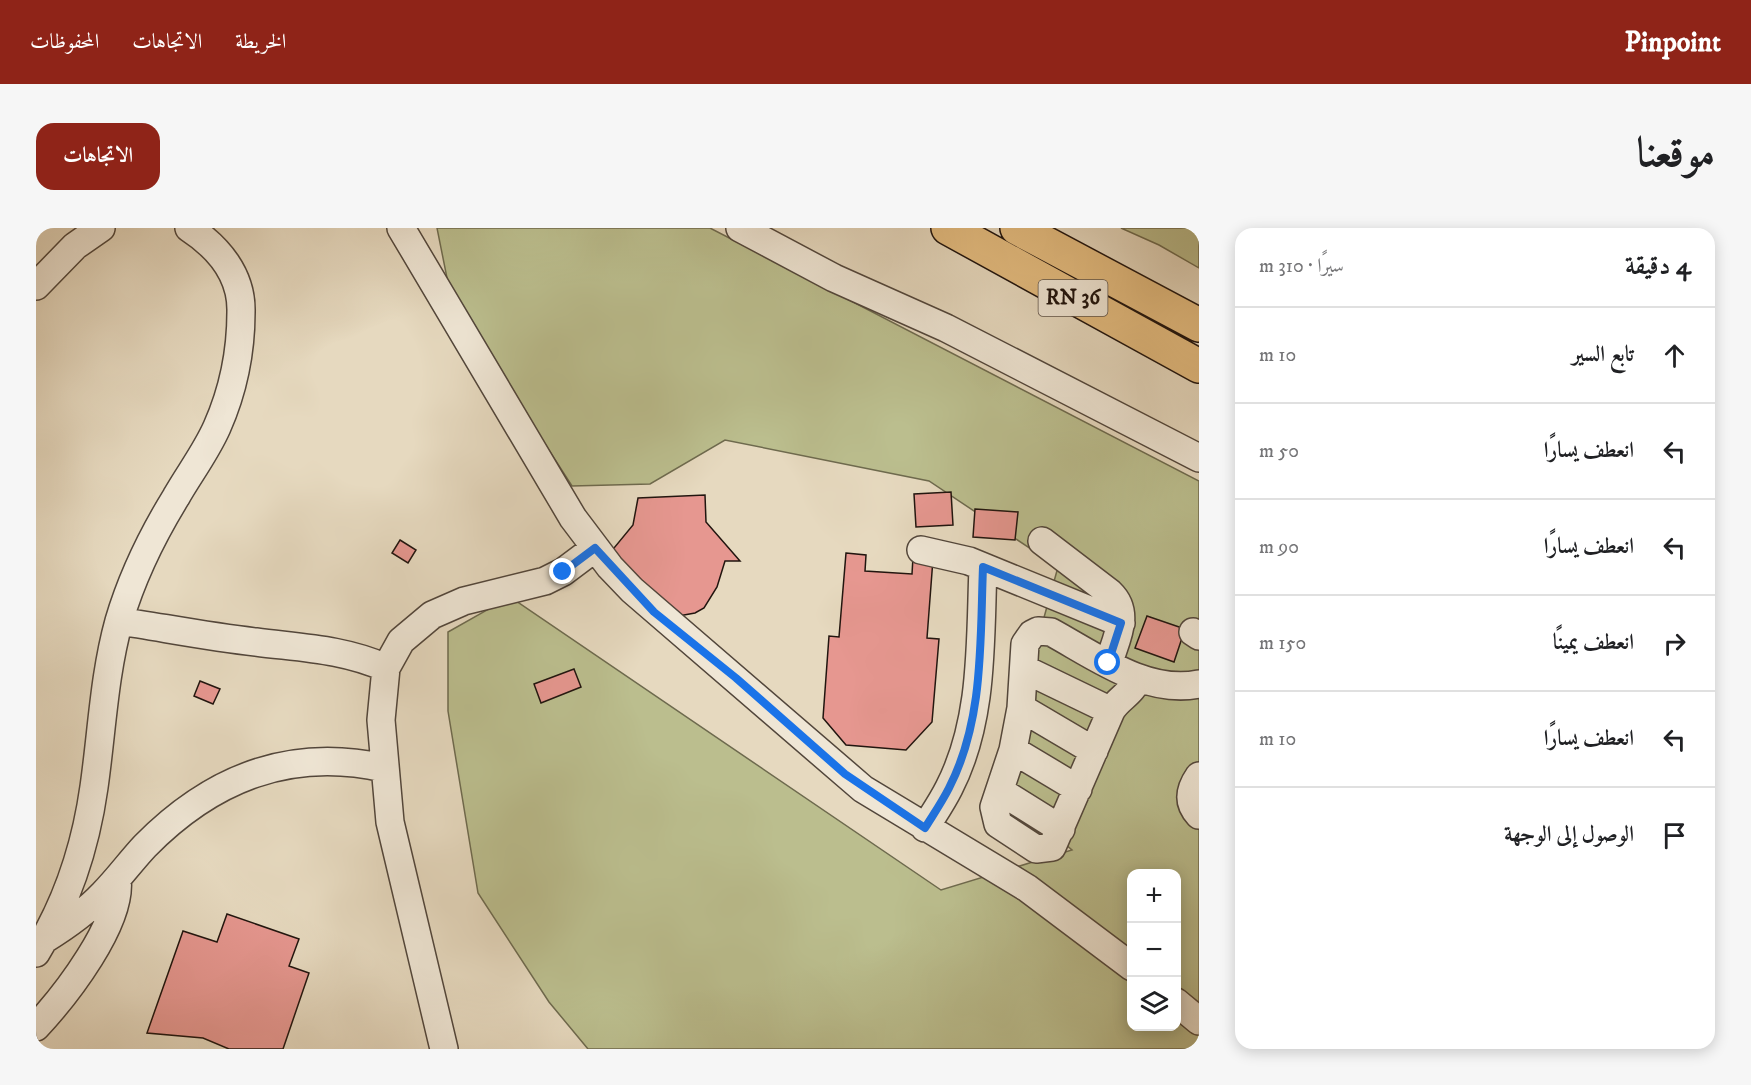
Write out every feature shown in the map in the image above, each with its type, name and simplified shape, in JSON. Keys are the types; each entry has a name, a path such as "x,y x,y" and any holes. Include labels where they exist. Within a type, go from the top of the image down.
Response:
{"highway":[{"name":"RN 36","path":"948,228 1199,366"},
{"path":"1017,228 1199,325"}],"lane":[{"path":"36,286 75,246 101,228"},
{"path":"40,946 68,887 87,824 105,692 119,621 143,558 158,527 217,428 233,383 242,310 238,290 231,271 220,254 206,239 189,228"},
{"path":"401,228 557,493 595,548 654,612 736,678 845,774 925,828 1027,888 1127,964"},
{"path":"740,228 834,278 946,328 1199,458"},
{"path":"1042,542 1115,598 1121,610 1121,623 1108,663"},
{"path":"444,1049 398,859 384,768 381,720 386,668 401,641 432,615 464,602 545,581 563,572 595,548"},
{"path":"921,550 958,557 1121,623"},
{"path":"925,828 949,788 965,747 974,713 978,685 983,567"},
{"path":"119,621 256,642 328,649 366,659 386,668"},
{"path":"1137,678 1133,689 1118,700 1111,711 1061,829 1000,791 1013,750 1021,708 1028,639 1032,634 1044,631 1137,678 1162,685 1199,684"},
{"path":"1024,669 1111,711"},
{"path":"1021,708 1094,751"},
{"path":"1013,750 1078,789"},
{"path":"40,946 87,910 147,844 183,814 210,796 248,776 268,768 311,760 352,762 384,768"},
{"path":"1199,776 1193,785 1191,799 1199,815"},
{"path":"36,1027 73,983 110,919 117,900 117,879"},
{"path":"1181,1006 1199,1021"}],"green space":[{"path":"437,228 710,228 1199,481 1199,1049 588,1049 549,1002 478,893 448,711 448,632 510,597 941,890 1072,850 1012,799 1015,722 1058,567 929,481 725,440 650,484 572,486 451,298"},
{"path":"1121,228 1199,228 1199,268 1159,245"}],"building":[{"path":"951,492 953,525 916,527 914,494"},
{"path":"705,495 706,522 740,561 725,561 717,587 704,608 695,613 673,617 600,565 633,525 638,498"},
{"path":"975,509 1018,512 1015,540 973,537"},
{"path":"400,540 416,550 408,563 392,553"},
{"path":"846,553 866,555 865,571 912,574 913,557 933,559 927,638 939,639 932,722 906,750 846,745 823,718 829,636 839,637"},
{"path":"1147,616 1185,629 1174,662 1135,648"},
{"path":"574,669 581,687 541,703 534,684"},
{"path":"200,681 220,689 213,704 194,696"},
{"path":"227,914 299,939 289,966 309,973 283,1049 229,1049 203,1038 147,1033 183,931 217,942"}],"route":[{"path":"563,572 595,548 610,567 654,612 736,678 863,789 925,828 949,788 959,764 974,713 980,656 983,567 1121,623 1108,663"}]}
